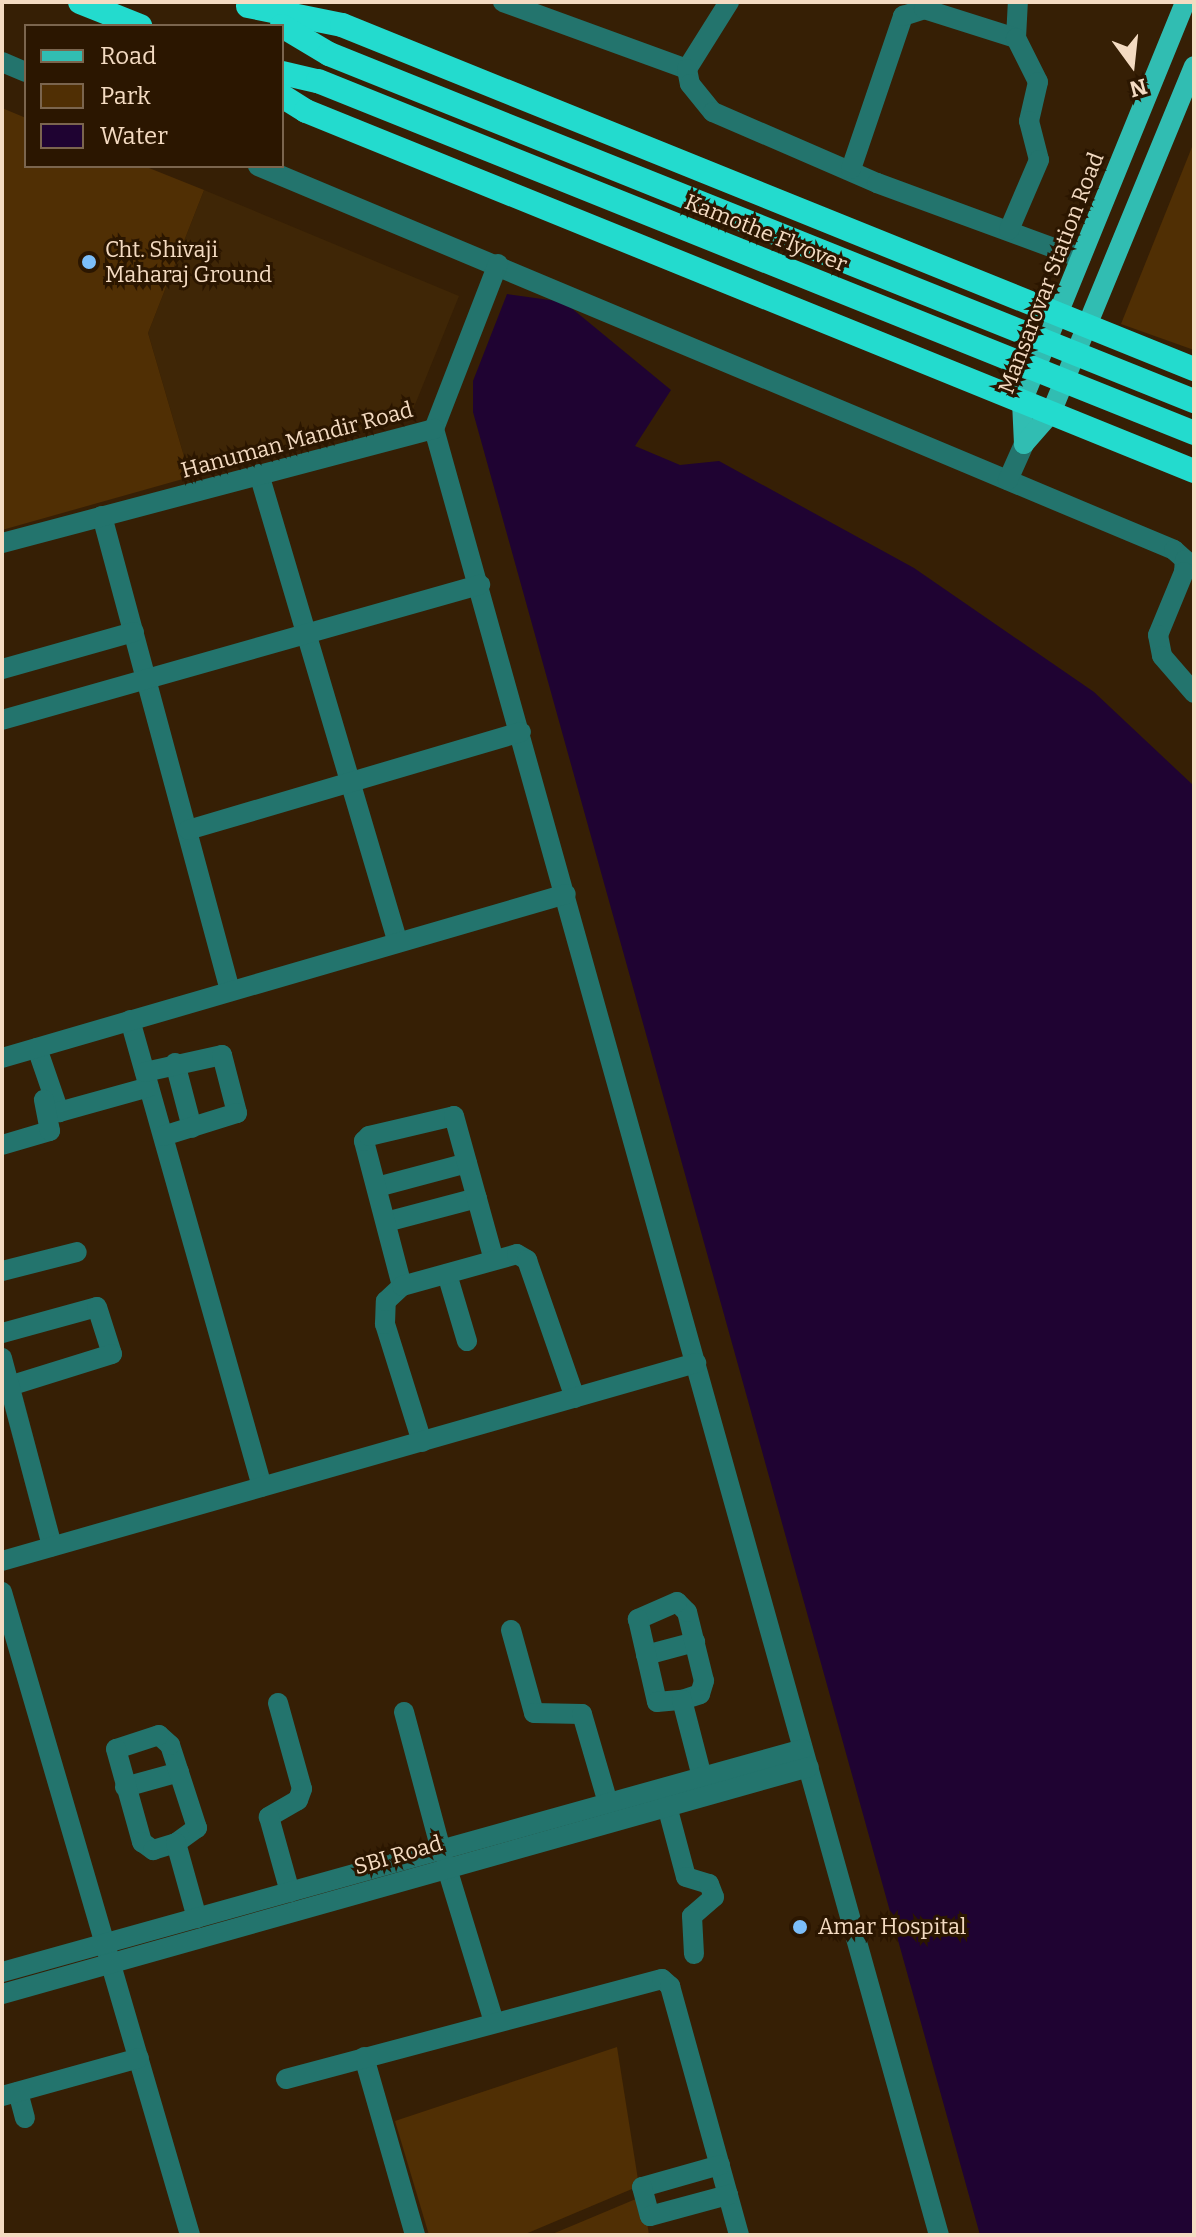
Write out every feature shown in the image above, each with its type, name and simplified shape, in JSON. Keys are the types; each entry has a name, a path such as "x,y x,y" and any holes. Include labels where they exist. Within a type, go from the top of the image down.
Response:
{"highway":[{"path":"80,2 135,24"},
{"path":"242,4 342,25 1194,369"},
{"name":"Kamothe Flyover","path":"242,4 278,24"},
{"name":"Kamothe Flyover","path":"284,27 329,54 1194,401"},
{"name":"Kamothe Flyover","path":"284,73 318,81 1194,433"},
{"path":"284,97 1194,471"}],"main road":[{"name":"Mansarovar Station Road","path":"1024,444 1022,402 1185,2"},
{"path":"1024,444 1051,413 1089,328 1194,66"}],"street":[{"path":"503,2 687,69"},
{"path":"729,2 687,69 690,84 713,112 1081,258"},
{"path":"1009,230 1039,160 1029,121 1038,82 1016,38 1018,2"},
{"path":"851,169 903,16 924,9 1016,38"},
{"path":"2,62 24,71"},
{"path":"263,168 1008,480 1185,560 1158,635 1162,656 1194,693"},
{"name":"Hanuman Mandir Road","path":"2,543 434,429 498,264"},
{"path":"434,429 806,1758 934,2234"},
{"path":"1008,480 1024,444"},
{"path":"259,474 348,783 398,942"},
{"path":"102,516 230,990"},
{"path":"2,720 480,585"},
{"path":"2,669 134,632"},
{"path":"188,830 521,732"},
{"path":"2,1058 566,894"},
{"path":"130,1020 262,1487"},
{"path":"33,1049 59,1112 147,1079 175,1063 222,1055 237,1113 163,1136"},
{"path":"2,1145 51,1128 33,1049"},
{"path":"175,1063 192,1128"},
{"path":"402,1286 364,1141 448,1113 454,1116 494,1260"},
{"path":"377,1187 467,1163"},
{"path":"386,1222 477,1198"},
{"path":"2,1271 77,1252"},
{"path":"422,1442 385,1324 386,1301 402,1286 517,1254 531,1268 575,1398"},
{"path":"447,1274 467,1341"},
{"path":"2,1333 97,1307 112,1354 9,1386"},
{"path":"2,1358 52,1546"},
{"path":"2,1561 696,1363"},
{"path":"2,1592 190,2235"},
{"path":"683,1605 695,1642 704,1688 682,1700 657,1702 646,1655 638,1619 662,1606 683,1605"},
{"path":"511,1630 534,1713 582,1714 608,1803"},
{"path":"646,1655 695,1642"},
{"path":"682,1700 702,1777"},
{"path":"278,1703 302,1789 298,1800 269,1817 290,1892"},
{"path":"404,1712 494,2022"},
{"path":"165,1738 197,1828 176,1843 147,1847 125,1787 115,1755 122,1746 165,1738"},
{"name":"SBI Road","path":"2,1972 108,1953 444,1858 608,1803 702,1777 806,1758"},
{"name":"SBI Road","path":"2,1994 197,1918 290,1892 667,1806 806,1758"},
{"path":"125,1787 179,1772"},
{"path":"667,1806 686,1877 709,1884 714,1897 692,1916 694,1954"},
{"path":"176,1843 197,1918"},
{"path":"286,2079 662,1979 670,1986 739,2235"},
{"path":"364,2057 415,2235"},
{"path":"25,2118 10,2094 139,2058"},
{"path":"720,2165 642,2187 650,2216 728,2195"},
{"path":"698,2171 706,2201"}],"shaded area":[{"path":"204,190 459,296 410,417 190,477 148,333"}],"green space":[{"name":"Cht. Shivaji Maharaj Ground","path":"2,108 24,117 24,168 149,168 204,190 148,333 190,477 2,530"},
{"path":"1194,142 1194,350 1121,324"},
{"path":"617,2047 639,2186 523,2235 429,2235 395,2121"},
{"path":"643,2196 649,2235 550,2235"}],"water":[{"path":"507,294 564,302 671,390 635,446 680,465 719,461 914,568 1094,692 1194,786 1194,2235 980,2235 473,412 473,381"}],"place":[{"name":"Cht. Shivaji Maharaj Ground","path":"89,262"},
{"name":"Amar Hospital","path":"800,1927"}]}
